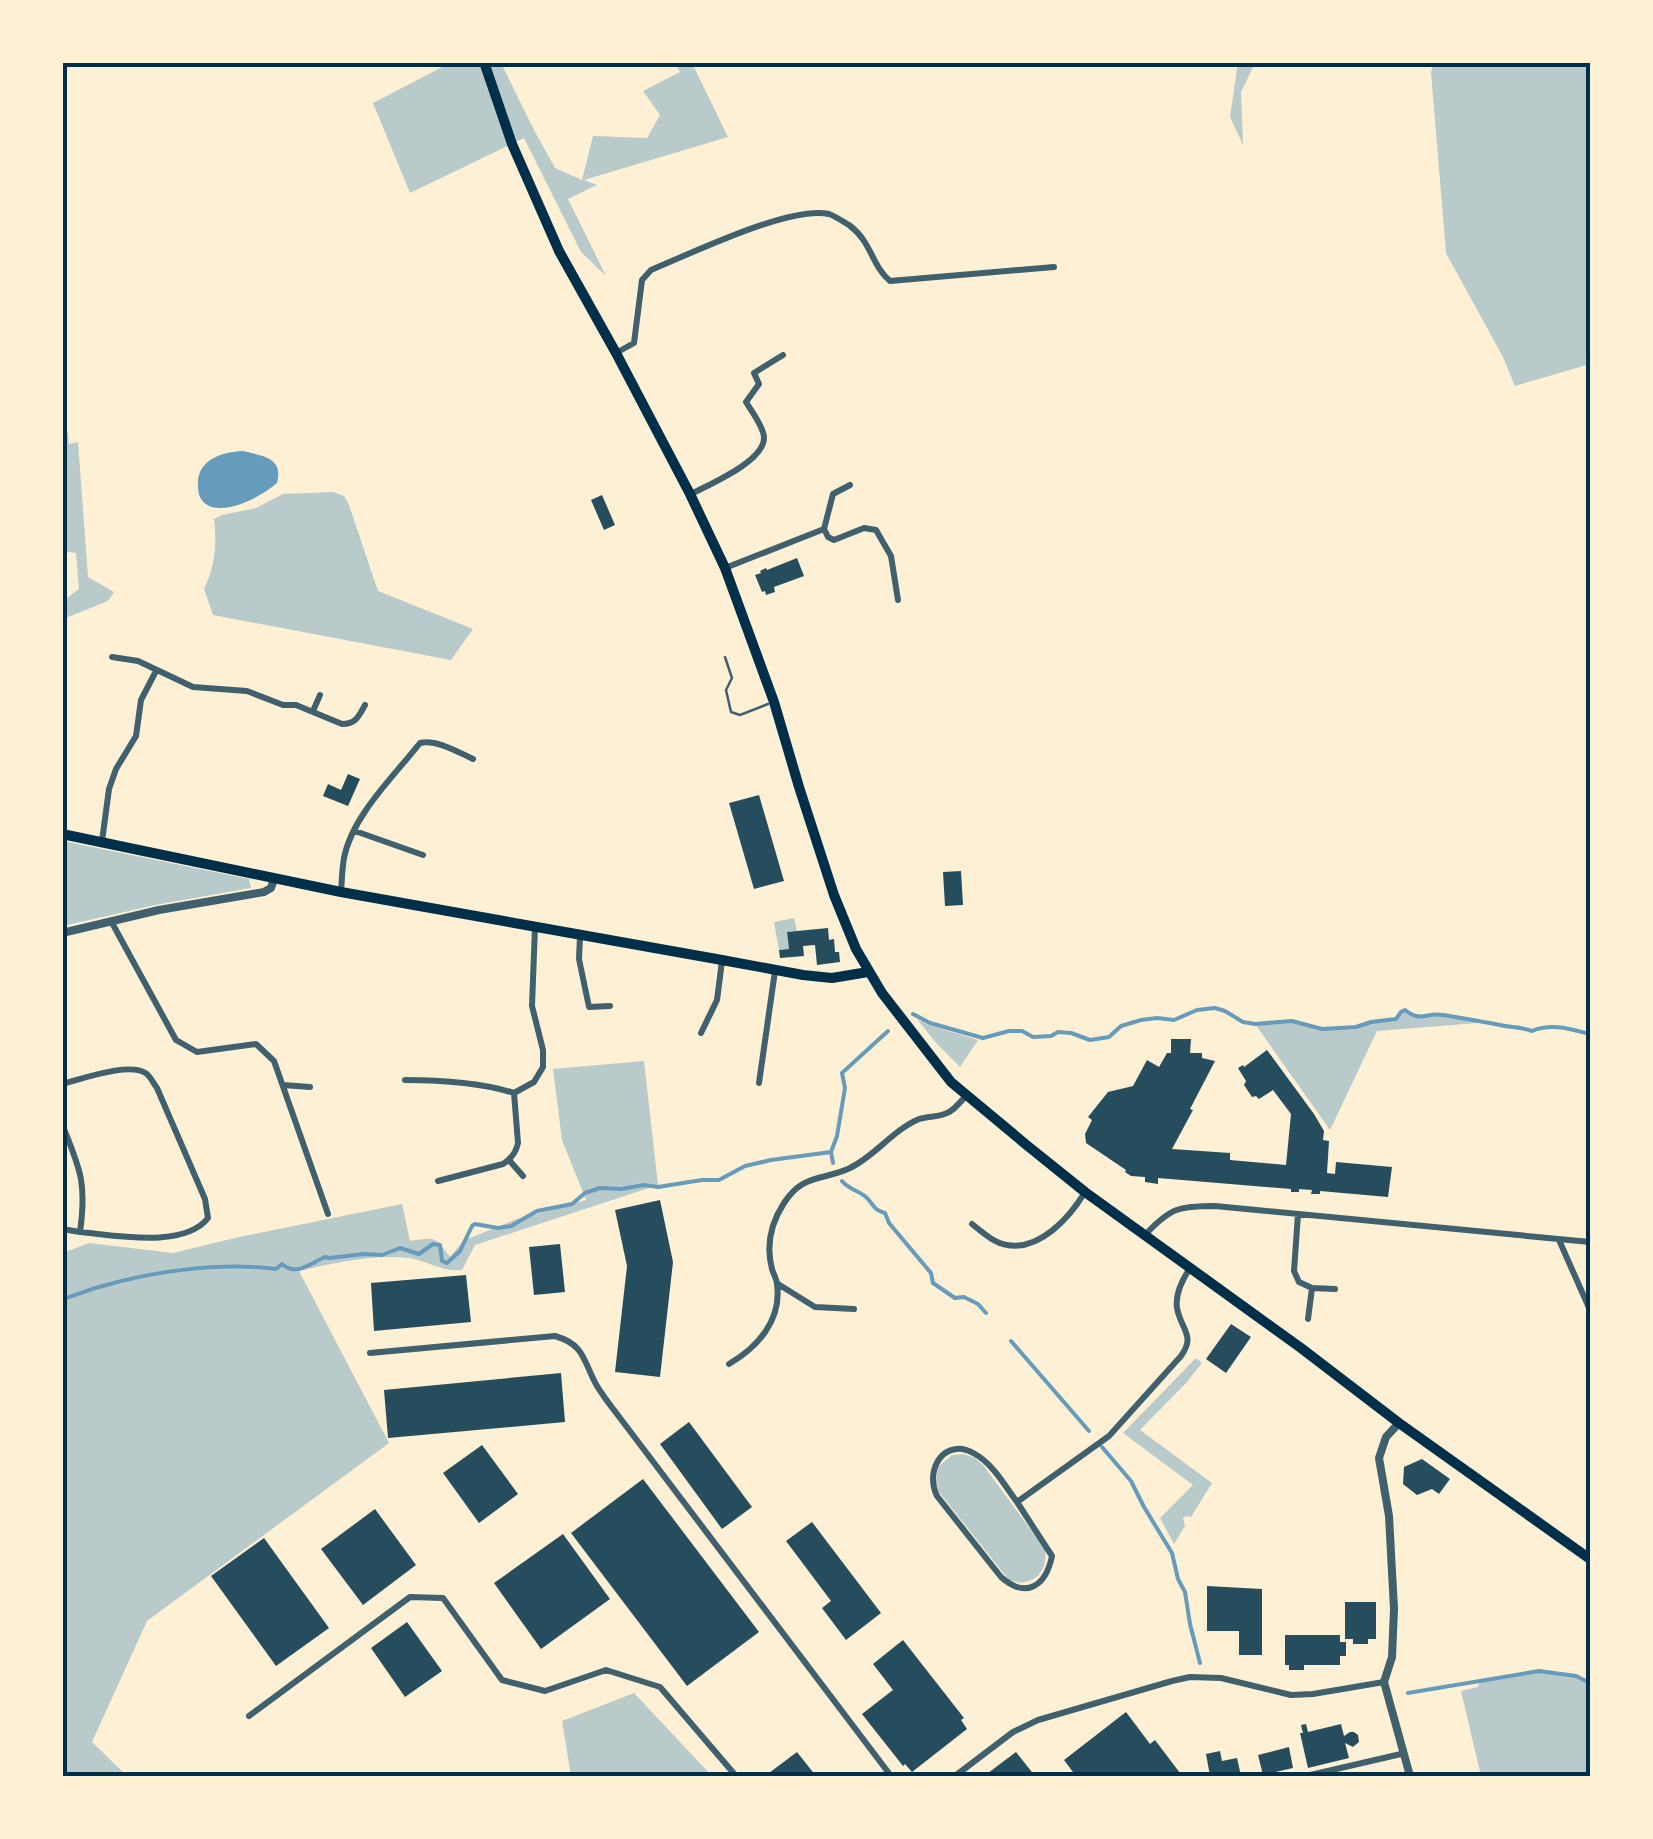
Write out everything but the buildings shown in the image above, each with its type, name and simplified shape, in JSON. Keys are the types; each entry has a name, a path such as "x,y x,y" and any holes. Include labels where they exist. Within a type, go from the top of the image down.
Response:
{"highway":[{"path":"484,62 512,144 559,251 690,494 725,568 774,702 834,895 868,972 966,1096 1085,1192 1590,1559"},
{"path":"62,834 341,892 775,971 832,978 868,972"}],"street":[{"path":"616,353 634,343 642,280 652,270 754,228 808,214 829,214 847,224 864,238 882,274 890,281 1054,266"},
{"path":"690,494 757,457 764,444 764,433 746,402 759,384 754,373 784,355"},
{"path":"850,486 833,494 824,529 834,540 864,528 876,530 890,556 898,600"},
{"path":"725,568 824,529"},
{"path":"112,657 138,662 194,687 247,691 342,724 356,720 365,705"},
{"path":"102,841 109,789 136,736 141,700 156,671"},
{"path":"312,711 320,695"},
{"path":"341,892 344,855 356,831 381,788 420,743 426,740 473,759"},
{"path":"356,831 423,855"},
{"path":"62,932 264,892 271,888 274,878"},
{"path":"111,921 176,1040 197,1052 256,1044 274,1061 328,1214"},
{"path":"405,1080 493,1086 514,1093 534,1082 543,1067 543,1050 532,1006 535,926"},
{"path":"580,934 579,959 589,1007 610,1006"},
{"path":"701,1033 716,1000 722,960"},
{"path":"759,1083 775,971"},
{"path":"62,1084 125,1070 147,1074 158,1088 205,1199 208,1218 200,1229 155,1238 62,1229"},
{"path":"283,1085 310,1087"},
{"path":"438,1181 510,1160 518,1143 514,1093"},
{"path":"728,1364 743,1356 776,1312 777,1283 771,1267 770,1234 785,1202 805,1181 851,1168 898,1131 920,1119 950,1112 966,1096"},
{"path":"62,1124 82,1174 80,1232"},
{"path":"510,1160 523,1176"},
{"path":"972,1224 1005,1246 1020,1246 1058,1227 1085,1192"},
{"path":"1145,1236 1163,1216 1186,1206 1214,1206 1590,1242"},
{"path":"1298,1214 1294,1271 1299,1282 1312,1288 1336,1290"},
{"path":"1559,1239 1590,1310"},
{"path":"1017,1502 1109,1436 1188,1346 1176,1306 1180,1283 1190,1268"},
{"path":"777,1283 816,1307 854,1309"},
{"path":"1308,1319 1312,1288"},
{"path":"370,1353 555,1336 582,1350 596,1384 617,1414 891,1776"},
{"path":"1399,1423 1386,1437 1379,1458 1388,1516 1394,1609 1392,1657 1384,1682 1410,1776"},
{"path":"966,1449 979,1455 1017,1502 1052,1556 1041,1582 1021,1590 1002,1577 937,1496 931,1484 938,1458 951,1450 966,1449"},
{"path":"249,1716 410,1597 443,1598 502,1680 545,1691 606,1670 660,1687 736,1776"},
{"path":"956,1776 1019,1728 1172,1681 1206,1676 1291,1695 1384,1682"},
{"path":"1306,1776 1402,1754"}],"lane":[{"path":"725,656 732,678 726,690 730,712 740,715 774,702"}],"shaded area":[{"path":"450,63 501,63 555,168 582,180 593,136 647,138 660,115 643,91 680,72 675,63 692,63 728,137 584,180 597,185 568,199 606,276 581,252 524,138 410,193 373,103"},
{"path":"1238,63 1255,63 1241,92 1243,145 1230,117"},
{"path":"1434,63 1590,63 1590,364 1515,386 1446,253 1431,72"},
{"path":"62,432 68,432 69,444 78,442 88,577 114,592 108,601 63,619 63,601 79,589 76,553 63,551"},
{"path":"333,492 344,496 349,505 378,591 473,629 451,660 213,615 204,589 214,555 214,519 256,508 283,494"},
{"path":"63,841 249,879 251,888 63,926"},
{"path":"794,918 797,931 787,932 789,949 779,950 774,922"},
{"path":"1405,1011 1415,1016 1440,1014 1490,1022 1377,1031 1330,1130 1255,1024 1292,1021 1322,1029 1356,1027 1396,1019"},
{"path":"917,1019 929,1025 978,1040 960,1067"},
{"path":"644,1061 658,1185 475,1245 462,1270 416,1259 382,1257 299,1271 389,1443 147,1621 92,1742 127,1776 63,1776 63,1253 89,1243 173,1253 402,1204 410,1241 434,1240 450,1257 463,1241 514,1220 586,1200 562,1140 553,1069"},
{"path":"1196,1358 1202,1363 1140,1430 1212,1483 1191,1517 1183,1518 1185,1526 1174,1544 1160,1518 1193,1485 1123,1433"},
{"path":"964,1454 983,1465 1045,1549 1044,1565 1032,1580 1009,1580 939,1492 938,1467 952,1455"},
{"path":"1539,1671 1576,1676 1590,1683 1590,1776 1481,1776 1461,1691 1497,1677"},
{"path":"634,1693 712,1776 571,1776 562,1721"}],"water":[{"path":"243,451 274,463 277,483 235,506 217,508 206,504 198,489 201,470 212,459"}],"waterway":[{"path":"913,1014 983,1038 1022,1031 1033,1037 1058,1032 1090,1040 1109,1037 1121,1026 1141,1020 1174,1020 1197,1010 1215,1008 1243,1022 1292,1021 1322,1029 1396,1019 1405,1010 1420,1017 1437,1014 1532,1031 1554,1027 1590,1034"},
{"path":"831,1152 845,1088 842,1073 888,1031"},
{"path":"62,1299 164,1272 209,1267 276,1269 282,1264 298,1269 325,1257 382,1255 400,1248 419,1254 433,1244 440,1245 442,1261 447,1263 460,1251 475,1224 511,1226 537,1211 572,1204 585,1193 600,1188 719,1180 745,1166 831,1152 833,1163"},
{"path":"842,1181 885,1213 931,1273 933,1283 955,1298 964,1297 978,1304 986,1313"},
{"path":"1011,1341 1089,1431"},
{"path":"1102,1447 1131,1481 1172,1553 1200,1663"},
{"path":"1408,1693 1539,1671 1576,1676 1590,1683"}]}
